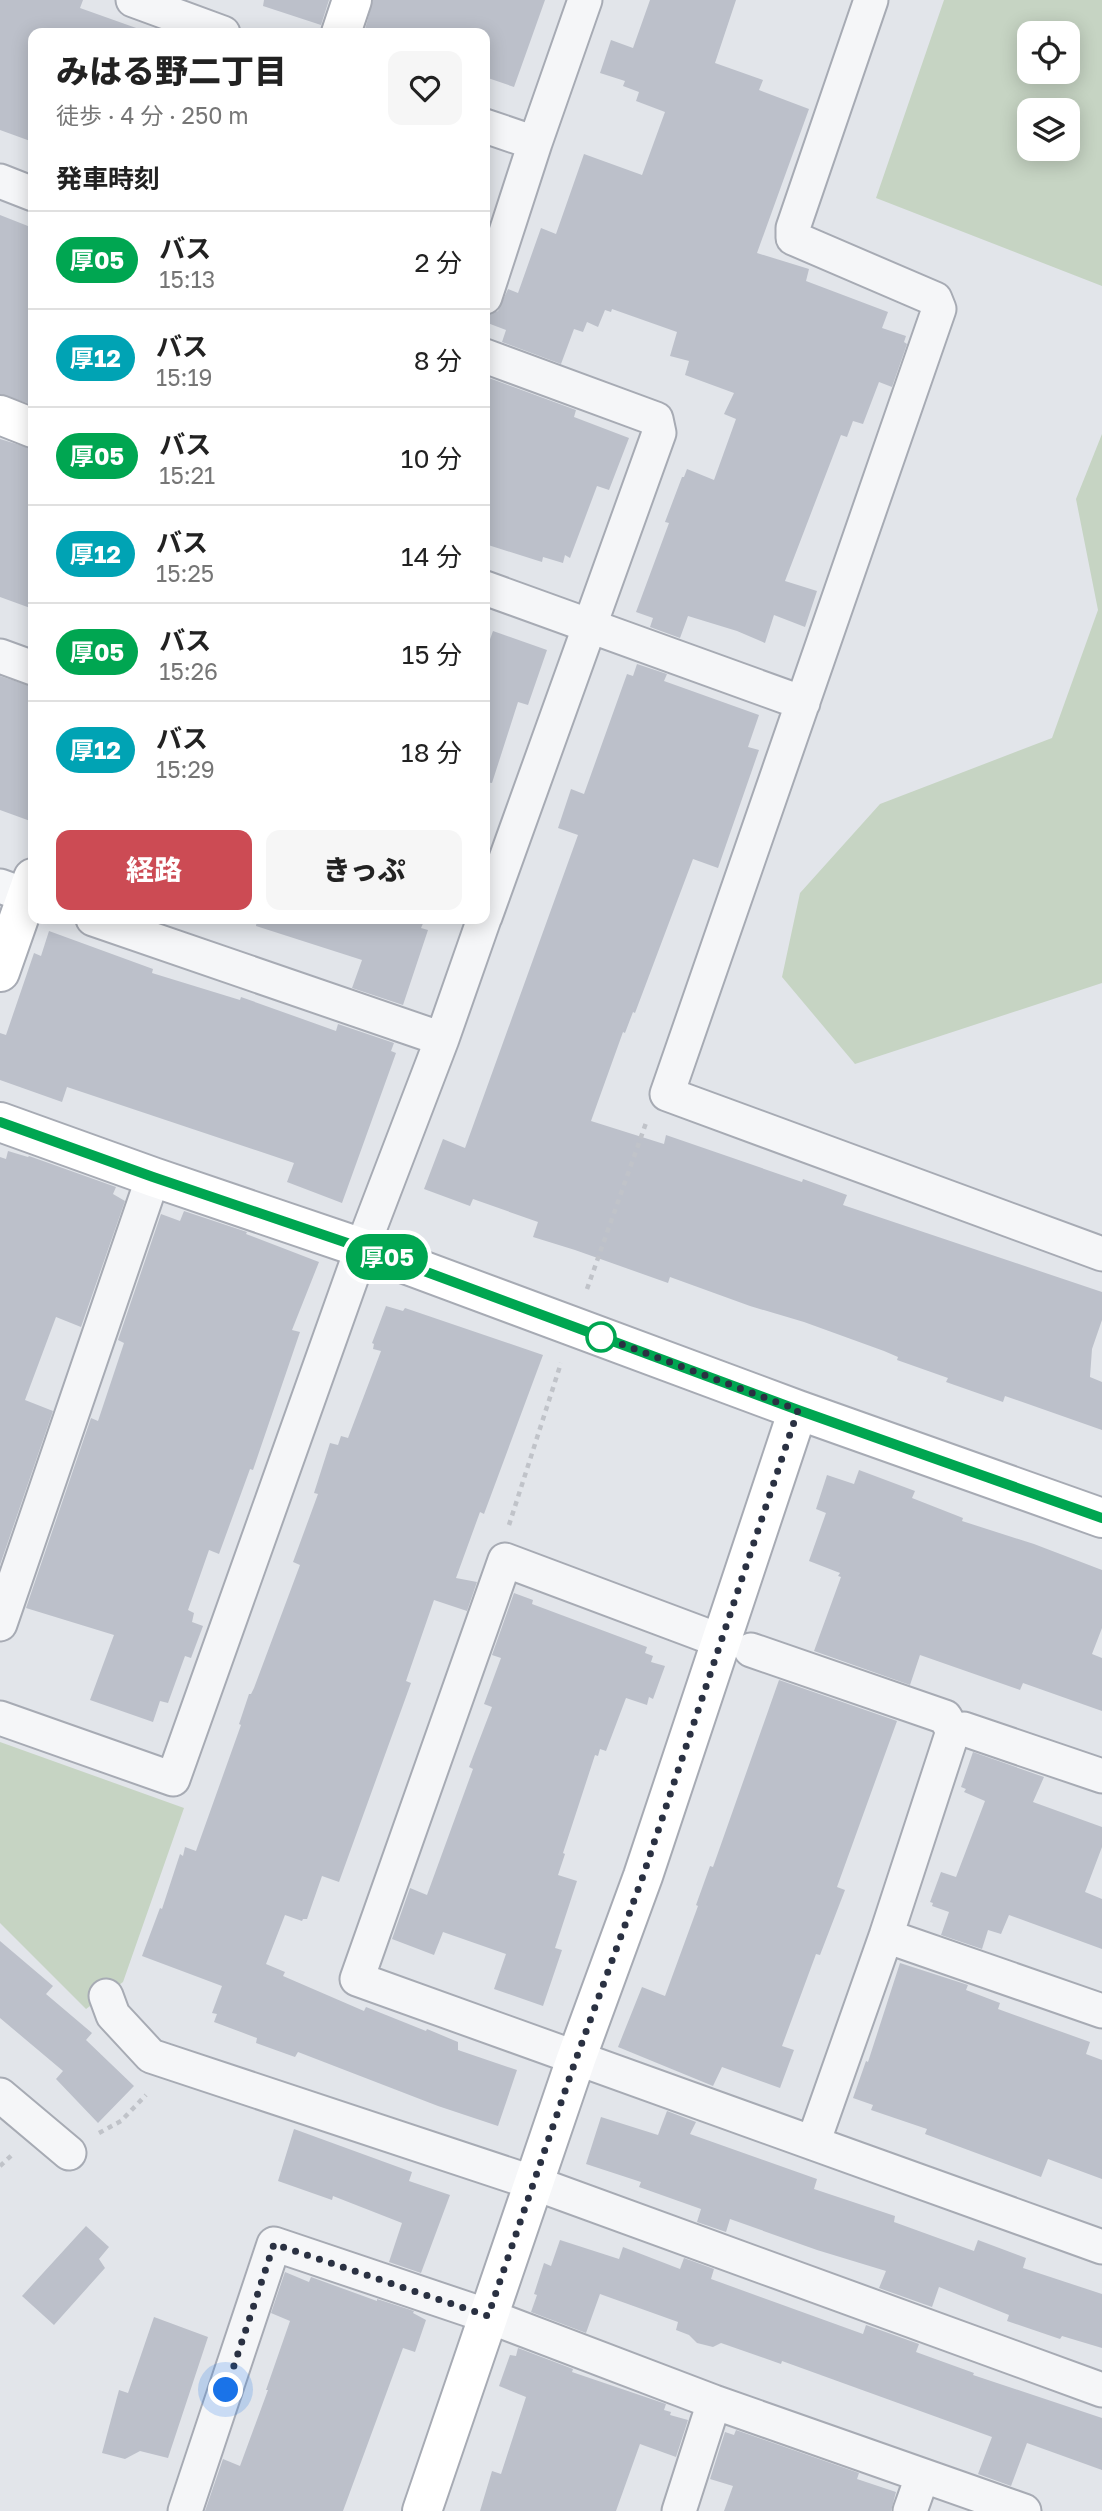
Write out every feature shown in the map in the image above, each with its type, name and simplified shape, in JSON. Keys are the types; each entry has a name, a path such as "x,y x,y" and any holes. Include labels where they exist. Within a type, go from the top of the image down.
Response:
{"street":[{"path":"133,0 209,28"},
{"path":"343,28 352,0"},
{"path":"490,282 585,0"},
{"path":"871,0 793,228 793,238 935,299 939,309 667,1094 1102,1254"},
{"path":"490,128 535,143"},
{"path":"0,181 28,192"},
{"path":"490,358 656,419 659,433 590,625 499,831 490,883"},
{"path":"0,415 28,426"},
{"path":"490,591 803,704"},
{"path":"0,656 28,666"},
{"path":"0,972 23,890"},
{"path":"108,924 442,1039"},
{"path":"0,1718 173,1779 362,1248 442,1039 482,924"},
{"path":"0,1122 362,1248 798,1410 1102,1518"},
{"path":"0,1624 153,1177"},
{"path":"422,2511 576,2059 643,1876 736,1645 798,1410"},
{"path":"813,2143 886,1936 953,1731 945,1717 736,1645 505,1560 356,1979 1102,2247"},
{"path":"953,1731 964,1729 1102,1776"},
{"path":"886,1936 1102,2011"},
{"path":"106,1996 113,2015 151,2056 534,2183 1102,2390"},
{"path":"0,2095 69,2153"},
{"path":"185,2511 274,2244 488,2316 714,2402 1024,2511"},
{"path":"679,2511 714,2402"},
{"path":"910,2511 922,2477"}],"path":[{"path":"584,1297 649,1115 667,1094"},
{"path":"505,1560 504,1542 565,1352"},
{"path":"69,2153 121,2121 176,2064"}],"green space":[{"path":"944,0 1102,0 1102,286 876,198"},
{"path":"1102,434 1102,983 855,1064 782,977 800,893 880,804 1052,738 1098,610 1076,499"},
{"path":"0,1742 184,1808 123,1982 86,2009 0,1923"}],"building":[{"path":"0,0 83,0 80,8 136,28 28,28 28,140 0,130"},
{"path":"264,0 329,0 321,25 263,6"},
{"path":"373,0 545,0 514,87 490,79 490,28 365,28"},
{"path":"650,0 736,0 715,63 763,80 759,90 809,109 757,253 809,269 806,281 888,312 882,328 906,336 904,342 907,344 892,387 879,382 863,424 853,421 847,437 841,435 785,581 817,591 805,627 774,615 765,643 688,616 680,638 650,627 653,618 636,612 669,523 665,522 682,477 687,469 714,480 736,419 724,414 734,393 685,375 689,361 670,356 677,332 612,309 611,312 605,310 598,327 587,322 583,332 574,329 561,364 502,342 506,330 490,324 490,314 498,311 508,289 518,293 541,228 556,234 584,154 642,175 665,112 636,101 639,92 623,86 625,81 600,73 611,40 633,48"},
{"path":"0,215 28,226 28,403 0,394"},
{"path":"490,378 576,410 574,417 629,438 609,490 597,486 570,558 565,555 563,563 543,557 542,562 490,546"},
{"path":"0,439 28,447 28,607 0,597"},
{"path":"493,631 547,650 528,705 518,702 492,783 490,783 490,639"},
{"path":"637,664 667,674 664,681 759,715 748,747 759,750 718,868 693,859 635,1013 633,1012 625,1033 623,1032 591,1121 664,1144 666,1135 802,1182 803,1179 847,1195 843,1205 1102,1292 1102,1320 1092,1349 1090,1377 1102,1382 1102,1430 1005,1396 1003,1402 946,1382 948,1378 804,1322 670,1277 668,1283 533,1237 538,1222 473,1199 470,1206 424,1189 443,1139 465,1148 578,835 558,828 571,789 584,794 627,674 633,676"},
{"path":"0,676 28,685 28,820 0,810"},
{"path":"423,924 421,928 428,930 403,1005 352,988 362,960 256,926"},
{"path":"49,931 153,969 152,973 240,1000 241,997 336,1031 338,1024 394,1043 391,1051 396,1053 342,1203 287,1182 294,1163 67,1087 62,1102 0,1080 0,1033 6,1035 34,953 41,956"},
{"path":"8,1151 116,1187 113,1194 125,1201 81,1327 56,1317 25,1400 53,1411 0,1565 0,1157 6,1159"},
{"path":"184,1211 247,1232 246,1234 319,1262 292,1330 300,1332 253,1470 250,1469 219,1554 209,1550 188,1610 194,1613 192,1622 203,1626 191,1658 185,1656 168,1703 160,1701 153,1722 90,1700 114,1635 26,1608 91,1418 98,1421 124,1343 118,1340 161,1214 180,1221"},
{"path":"386,1306 403,1311 405,1308 543,1355 484,1514 480,1512 456,1578 477,1582 467,1611 434,1600 406,1681 411,1683 339,1882 322,1876 307,1919 302,1921 285,1915 266,1964 285,1972 283,1976 364,2011 366,2007 426,2031 427,2029 458,2042 458,2050 517,2070 498,2126 298,2052 295,2057 256,2043 257,2038 214,2022 217,2014 212,2013 222,1986 142,1956 160,1908 162,1909 180,1854 183,1856 185,1847 196,1851 241,1725 239,1724 249,1694 254,1688 300,1565 293,1562 318,1494 314,1493 330,1443 338,1445 341,1436 348,1438 381,1351 373,1349 372,1343"},
{"path":"859,1470 915,1491 912,1498 963,1518 962,1521 1102,1570 1102,1628 1092,1654 1102,1658 1102,1711 1023,1683 1020,1690 920,1655 910,1685 814,1651 841,1577 838,1576 840,1573 809,1561 826,1513 816,1509 827,1475 854,1484"},
{"path":"514,1593 533,1600 532,1604 647,1647 645,1653 653,1656 651,1662 665,1666 653,1699 649,1697 647,1705 626,1698 606,1751 600,1749 598,1756 595,1755 558,1875 577,1881 555,1948 562,1950 543,2006 494,1989 506,1954 443,1932 434,1955 392,1939 410,1888 427,1895 473,1769 469,1767 492,1707 484,1704 501,1658 492,1655"},
{"path":"779,1680 897,1721 837,1887 845,1890 820,1955 816,1954 782,2046 794,2050 780,2088 722,2067 713,2086 618,2047 642,1987 665,1996"},
{"path":"973,1752 1044,1777 1033,1802 1102,1827 1102,1847 1085,1892 1102,1899 1102,1949 1009,1915 1001,1934 988,1930 982,1949 941,1935 949,1912 932,1906 933,1903 930,1902 941,1872 956,1877 985,1801 964,1792 966,1789 961,1787"},
{"path":"0,1941 53,1986 46,1994 92,2033 86,2040 134,2086 98,2123 56,2079 63,2071 0,2018"},
{"path":"900,1963 968,1985 966,1990 1000,2003 998,2009 1090,2042 1086,2054 1102,2060 1102,2179 1048,2159 1041,2177 925,2134 927,2129 871,2110 873,2105 853,2098 866,2061 868,2062"},
{"path":"667,2111 696,2122 690,2134 817,2179 814,2189 895,2216 894,2222 974,2251 978,2240 1026,2258 1023,2268 1102,2294 1102,2348 1062,2336 1060,2339 1007,2321 1009,2315 939,2287 932,2307 879,2288 886,2271 730,2219 726,2232 697,2222 701,2209 639,2187 641,2182 586,2164 601,2117 658,2135"},
{"path":"294,2129 412,2172 409,2181 450,2195 421,2273 389,2262 402,2223 333,2196 332,2200 278,2181"},
{"path":"86,2226 109,2247 99,2259 105,2268 54,2325 22,2296"},
{"path":"560,2240 619,2259 623,2247 680,2269 684,2258 714,2269 711,2279 863,2334 866,2325 919,2344 916,2352 974,2373 973,2375 1102,2418 1102,2470 1027,2443 1011,2486 978,2474 992,2437 782,2361 781,2364 721,2343 713,2347 697,2343 689,2335 676,2330 678,2322 600,2294 586,2333 531,2312 544,2263 551,2266"},
{"path":"285,2272 309,2282 311,2277 377,2301 414,2311 413,2313 426,2320 415,2352 403,2348 343,2511 205,2511 223,2459 240,2466 268,2390 290,2321 271,2313"},
{"path":"154,2317 208,2337 168,2458 140,2451 125,2459 102,2453 119,2390 128,2393"},
{"path":"518,2348 573,2369 572,2372 666,2404 664,2410 671,2412 670,2415 688,2420 676,2457 640,2444 616,2511 480,2511 492,2471 501,2474 526,2397 499,2386 510,2355 516,2356"},
{"path":"736,2430 859,2473 857,2479 896,2492 891,2511 724,2511 733,2486 710,2479 725,2432 734,2435"}],"bus line":[{"name":"厚05","path":"0,1122 362,1248 798,1410 1102,1518"}],"route":[{"path":"226,2390 274,2244 488,2316 576,2059 643,1876 798,1410 597,1335 601,1337"}]}
